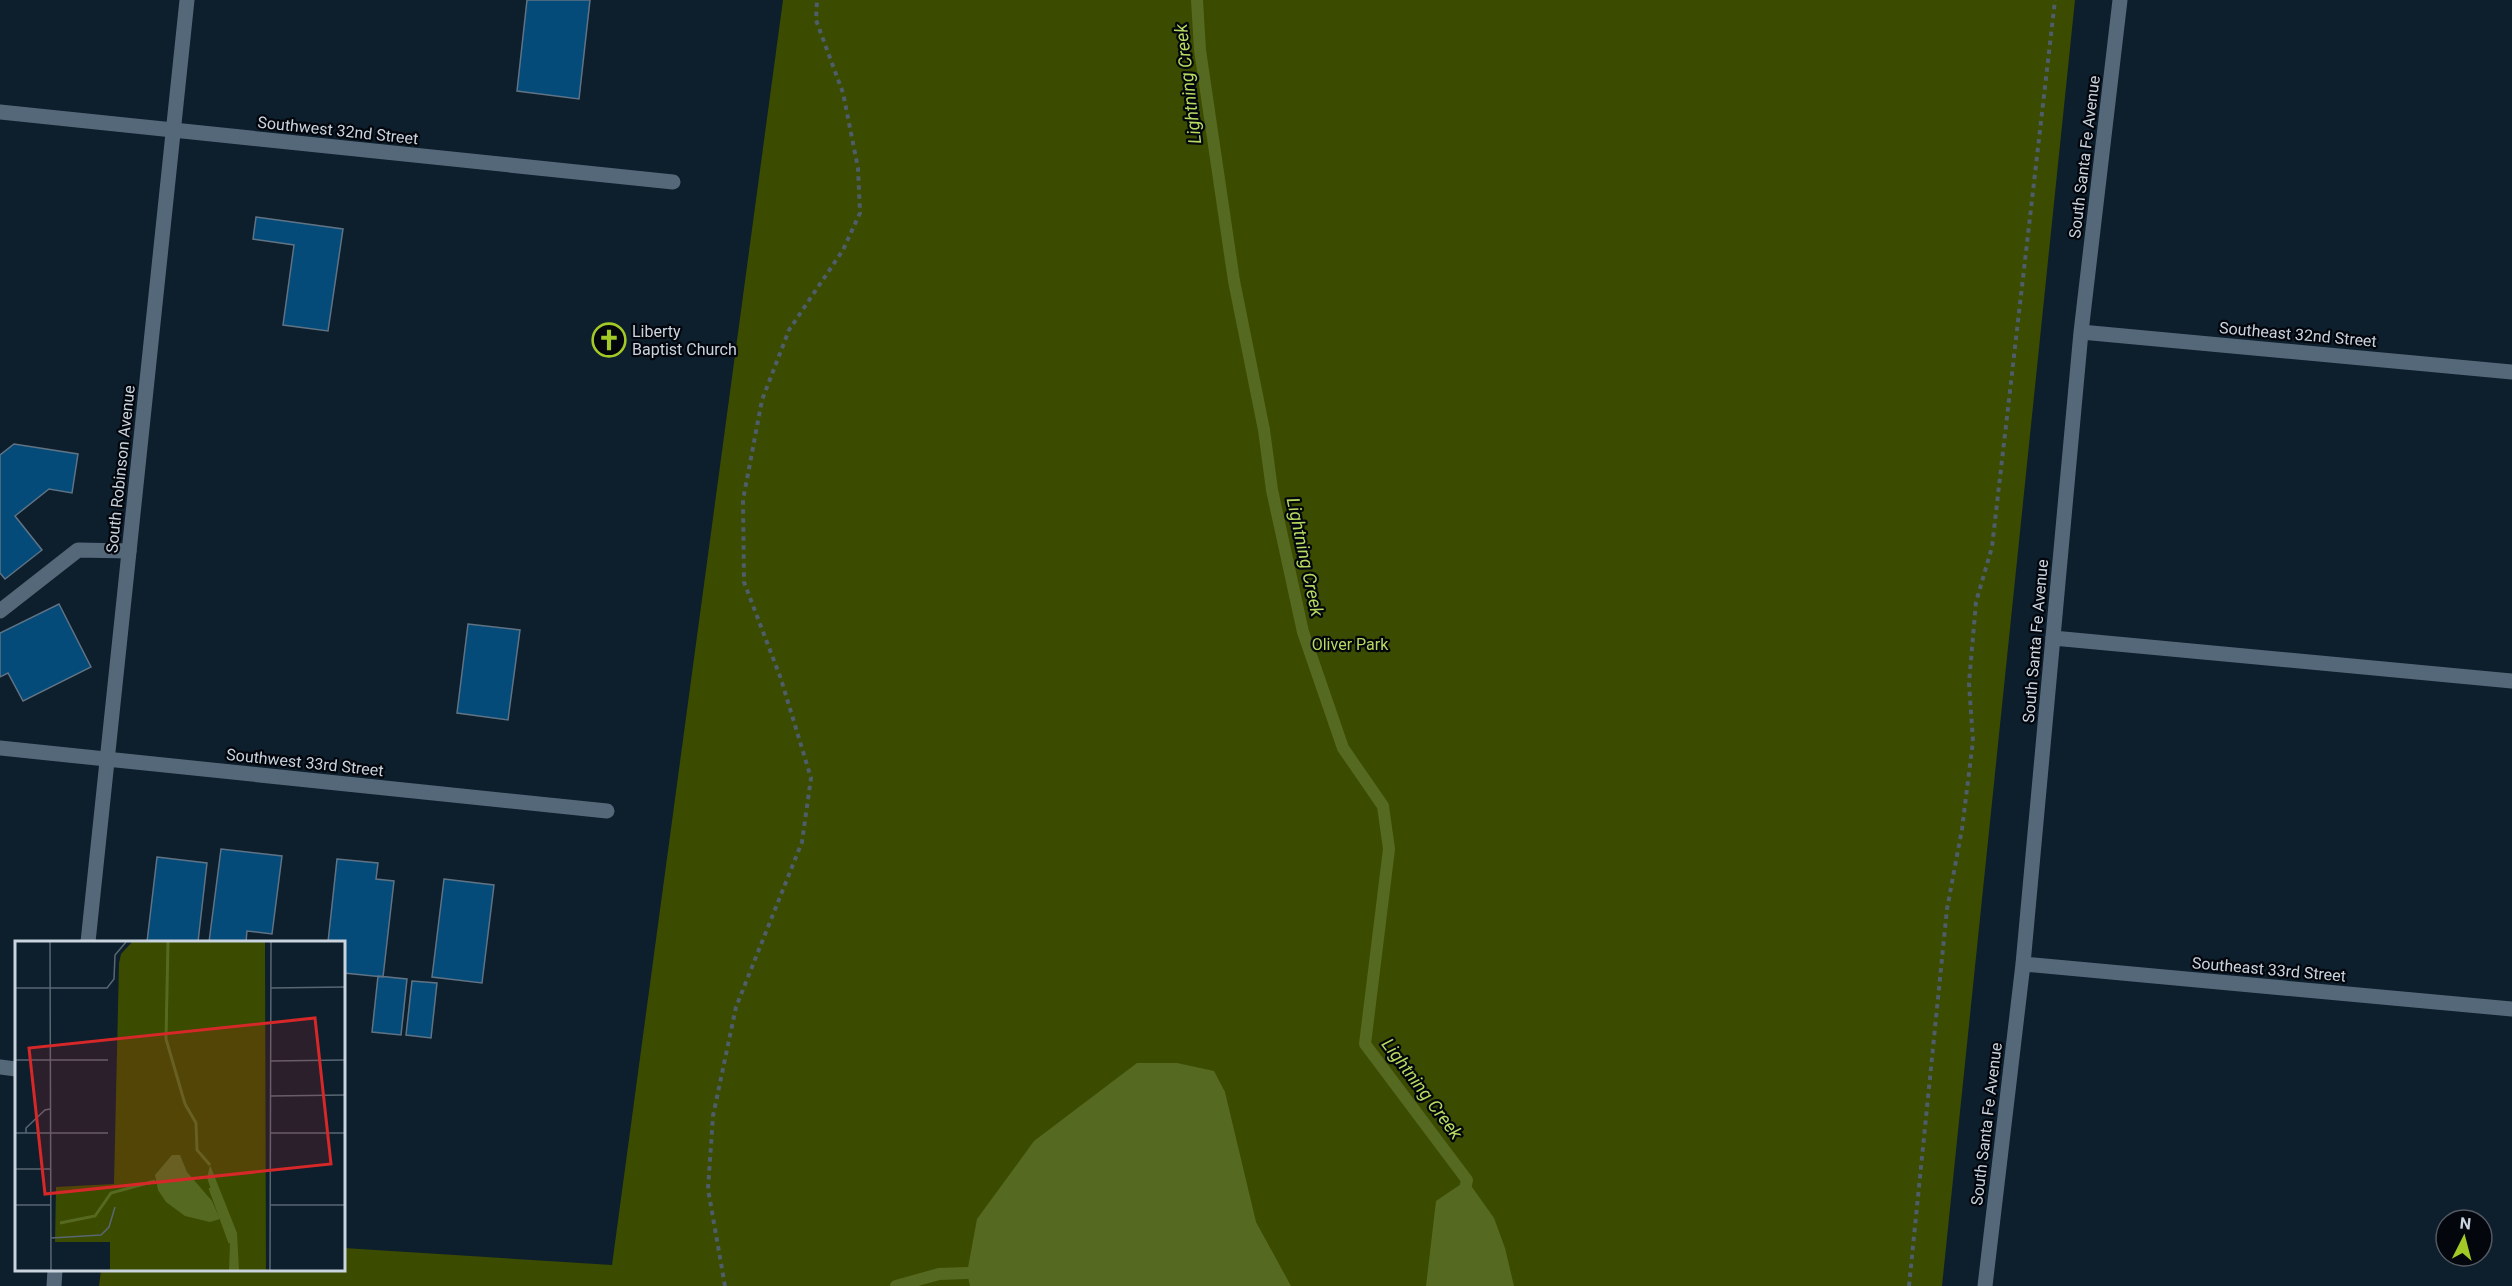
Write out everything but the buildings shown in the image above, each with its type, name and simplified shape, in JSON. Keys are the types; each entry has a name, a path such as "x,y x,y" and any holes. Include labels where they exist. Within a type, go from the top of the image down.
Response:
{"street":[{"name":"South Robinson Avenue","path":"88,941 187,0"},
{"name":"South Santa Fe Avenue","path":"1985,1286 2024,964 2081,332 2121,0"},
{"name":"Southwest 32nd Street","path":"0,112 673,182"},
{"name":"Southeast 32nd Street","path":"2081,332 2512,372"},
{"path":"0,611 78,550 129,551"},
{"path":"2054,638 2512,681"},
{"name":"Southwest 33rd Street","path":"0,748 607,811"},
{"name":"Southeast 33rd Street","path":"2024,964 2512,1009"},
{"path":"0,1067 15,1069"},
{"path":"54,1286 55,1271"}],"path":[{"path":"725,1286 708,1189 713,1116 736,1007 802,842 811,778 781,679 744,582 743,500 762,400 789,330 843,250 860,213 858,168 843,93 816,20 817,0"},
{"path":"1909,1286 1947,909 1962,829 1973,741 1969,683 1976,602 1992,547 2055,0"}],"green space":[{"name":"Oliver Park","path":"783,0 2075,0 1942,1286 99,1286 101,1271 345,1271 345,1248 612,1265"}],"shaded area":[{"path":"1137,1063 1177,1063 1214,1071 1225,1092 1256,1222 1291,1286 970,1286 967,1273 977,1219 1034,1141"},
{"path":"1467,1180 1494,1218 1505,1248 1514,1286 1426,1286 1436,1201"}],"waterway":[{"name":"Lightning Creek","path":"1197,0 1200,50 1234,281 1264,430 1272,490 1303,632 1343,748 1383,806 1389,849 1365,1044 1467,1180 1464,1194"},
{"path":"896,1286 939,1274 967,1273"}],"place":[{"name":"Liberty Baptist Church","path":"609,340"}]}
